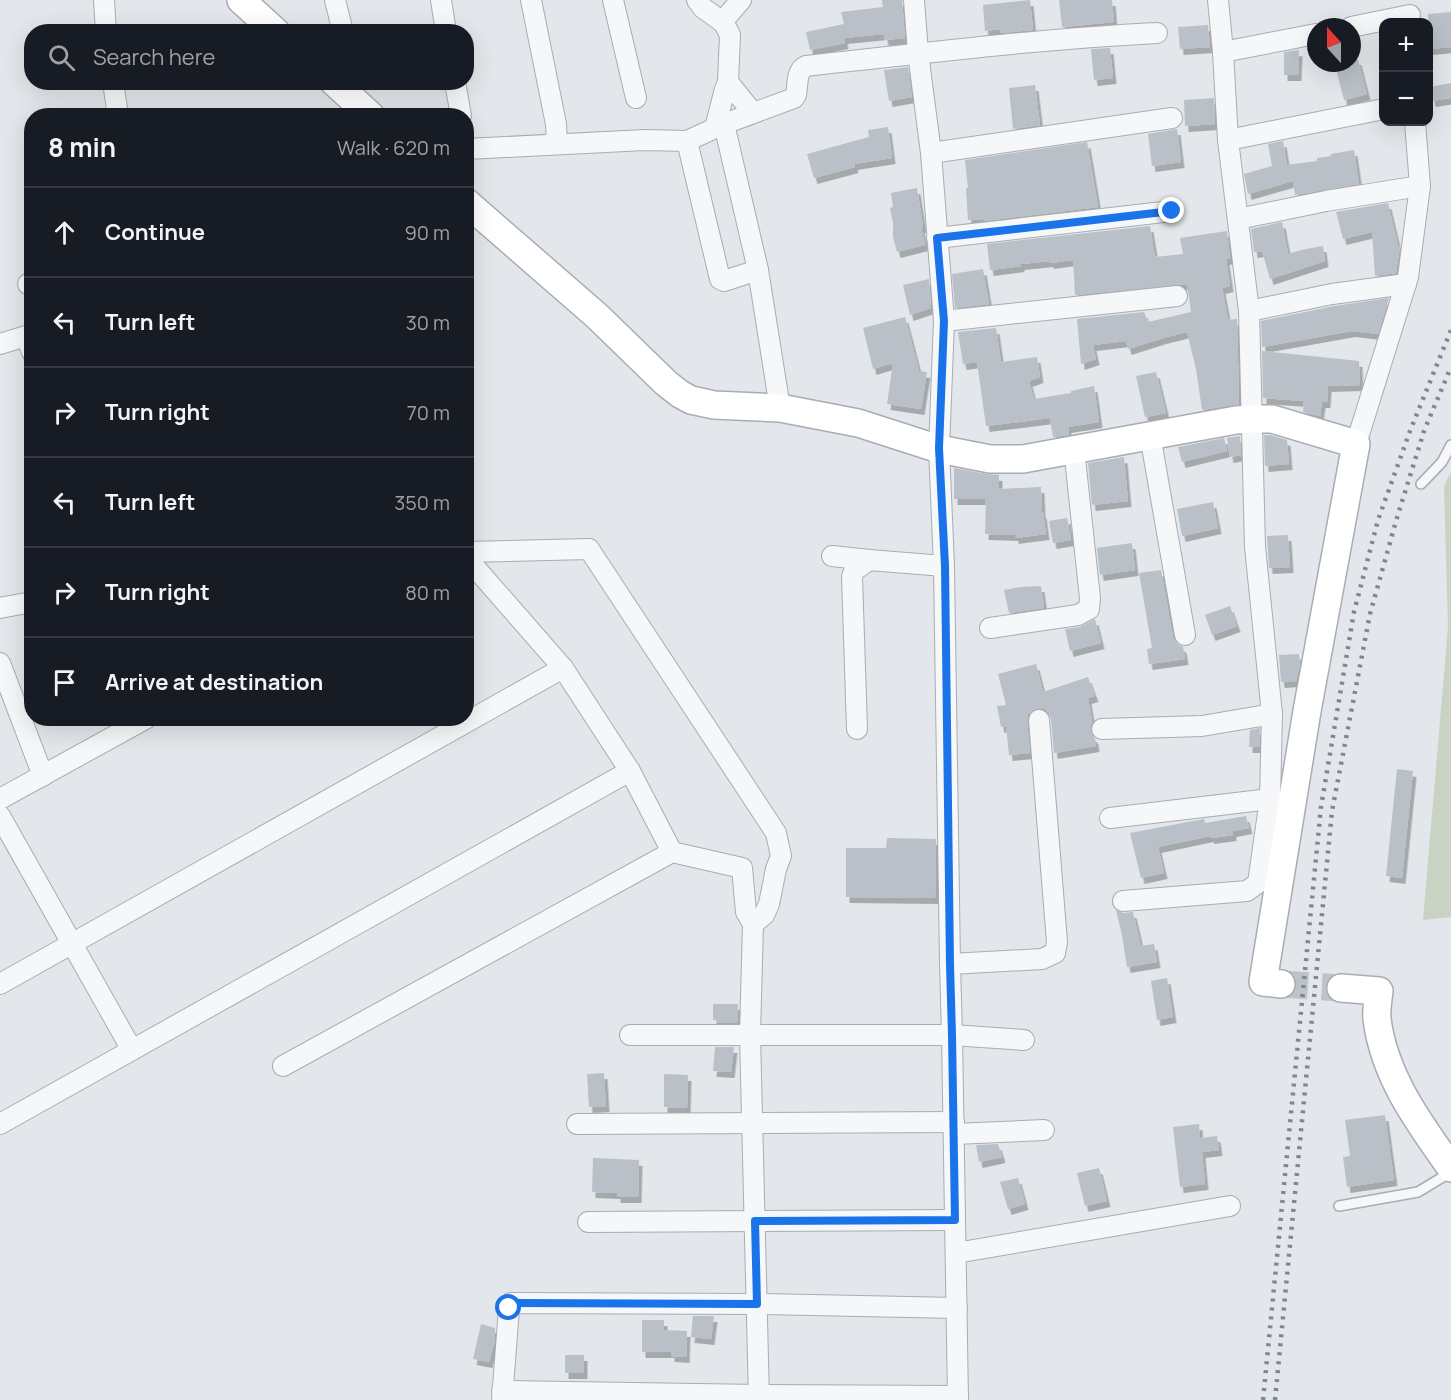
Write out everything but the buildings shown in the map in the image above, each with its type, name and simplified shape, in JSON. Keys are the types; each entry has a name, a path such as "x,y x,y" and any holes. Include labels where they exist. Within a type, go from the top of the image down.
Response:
{"street":[{"path":"104,0 106,24"},
{"path":"240,0 267,24"},
{"path":"334,0 341,24"},
{"path":"441,0 445,24"},
{"path":"531,0 558,144"},
{"path":"613,0 636,98"},
{"path":"697,0 703,8 722,22 730,35 729,82 724,89 719,126 758,270 780,408"},
{"path":"722,22 741,0"},
{"path":"914,0 918,53 931,153 944,321 939,448 945,566 950,964 954,1128 955,1220 957,1308 958,1398 502,1395 511,1303 957,1308"},
{"path":"1123,901 1246,891 1258,883 1270,799 1272,714 1255,547 1248,311 1228,140 1218,0"},
{"path":"1361,25 1410,13"},
{"path":"474,149 645,140 687,141 719,126 794,98 800,71 806,66 918,53 1157,33"},
{"path":"1223,52 1307,36"},
{"path":"729,82 753,113"},
{"path":"114,90 116,108"},
{"path":"456,90 459,108"},
{"path":"1228,140 1379,110"},
{"path":"931,153 1172,118"},
{"path":"1281,984 1263,982 1307,711 1356,444 1406,285 1420,186 1416,126"},
{"path":"687,141 720,279 724,281 758,270"},
{"path":"1238,219 1326,201 1420,186"},
{"path":"474,209 597,316 680,394 691,400 714,405 780,408 858,423 939,448 990,459 1023,459 1252,418 1272,419 1356,444"},
{"path":"937,238 1172,211"},
{"path":"1248,311 1332,294 1406,285"},
{"path":"944,321 1177,296"},
{"path":"0,344 24,337"},
{"path":"1150,435 1185,635"},
{"path":"990,628 1078,615 1089,609 1090,598 1074,449"},
{"path":"474,552 589,549 776,833 781,856 769,904 764,915 753,924"},
{"path":"832,556 945,566"},
{"path":"857,729 852,577 854,571 869,560"},
{"path":"474,566 563,668 630,771 672,852"},
{"path":"0,608 24,604"},
{"path":"0,663 43,776"},
{"path":"474,718 563,668"},
{"path":"1102,729 1202,726 1272,714"},
{"path":"950,964 1042,959 1055,953 1057,942 1039,720"},
{"path":"0,800 133,726"},
{"path":"0,984 460,726"},
{"path":"0,1124 630,771"},
{"path":"1110,818 1270,799"},
{"path":"0,816 132,1050"},
{"path":"283,1066 672,852 742,868 776,869"},
{"path":"742,868 746,912 753,924 750,1035 759,1397"},
{"path":"1341,988 1379,991 1377,1017 1383,1053 1413,1113 1451,1170"},
{"path":"630,1035 952,1035 1024,1040"},
{"path":"577,1124 753,1123 1044,1130"},
{"path":"956,1253 1230,1206"},
{"path":"588,1222 955,1220"}],"lane":[{"path":"1421,484 1442,462 1451,445"},
{"path":"1339,1206 1418,1192 1451,1170"}],"green space":[{"path":"1451,472 1451,917 1423,920 1448,627 1444,486"}],"tunnel":[{"path":"1281,984 1341,988"}],"railway":[{"path":"1263,1400 1321,807 1354,612 1378,520 1410,431 1451,330"},
{"path":"1275,1400 1332,811 1370,614 1424,431 1451,367"}],"route":[{"path":"509,1308 511,1303 757,1304 755,1221 955,1220 945,566 939,448 944,321 937,238 1172,211"}]}
